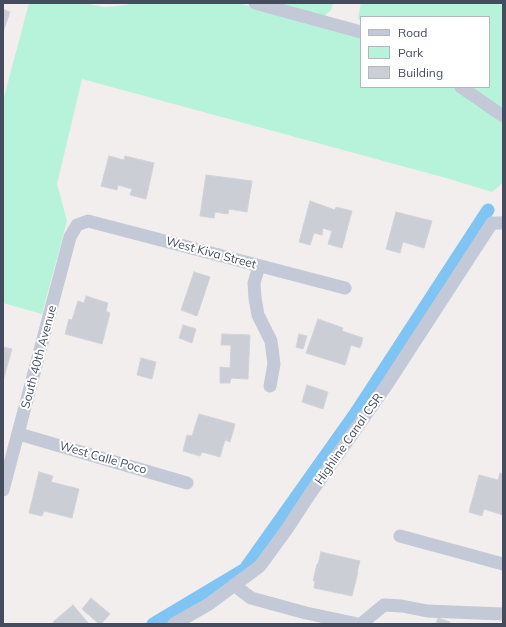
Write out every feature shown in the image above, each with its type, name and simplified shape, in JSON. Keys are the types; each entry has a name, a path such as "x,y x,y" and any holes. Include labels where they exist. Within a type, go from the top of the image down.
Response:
{"street":[{"path":"255,3 360,32"},
{"path":"462,88 503,116"},
{"name":"West Kiva Street","path":"77,225 88,220 345,288"},
{"name":"Highline Canal CSR","path":"174,624 210,604 260,566 386,386 497,223"},
{"name":"South 40th Avenue","path":"3,490 70,237 77,225"},
{"path":"259,266 254,283 254,298 258,315 271,341 274,364 270,386"},
{"name":"West Calle Poco","path":"19,434 187,483"},
{"path":"400,536 503,564"},
{"path":"234,585 251,598 306,614 358,624"},
{"path":"361,624 384,605 402,606 427,611 503,614"}],"green space":[{"path":"29,3 83,3 105,7 126,5 131,3 238,3 360,36 360,88 456,88 503,121 503,183 492,192 446,178 82,79 57,184 67,221 42,314 3,303 3,101"},
{"path":"277,3 333,3 331,10 324,16"},
{"path":"361,3 503,3 503,110 470,88 490,88 490,16 360,16 360,21 358,18"}],"building":[{"path":"3,9 10,12 3,32"},
{"path":"109,156 124,160 125,156 154,163 146,199 130,195 132,189 118,185 117,190 101,186"},
{"path":"206,175 252,181 247,212 229,209 228,214 215,212 214,218 200,216"},
{"path":"310,201 335,210 336,207 352,211 342,248 328,244 332,231 323,228 322,235 314,233 310,245 299,242"},
{"path":"396,212 432,221 424,248 403,242 400,253 386,249"},
{"path":"194,272 210,277 197,316 181,310"},
{"path":"86,296 108,303 106,311 110,313 102,344 65,334 69,319 72,320 78,301 84,303"},
{"path":"318,319 343,328 342,331 363,338 360,348 351,345 345,365 306,353"},
{"path":"183,325 196,329 192,343 179,338"},
{"path":"222,334 250,335 248,379 231,378 230,383 220,383 220,367 230,368 231,345 221,345"},
{"path":"299,334 307,336 303,349 296,347"},
{"path":"3,347 12,349 3,381"},
{"path":"141,358 156,362 152,379 137,375"},
{"path":"307,385 328,392 323,409 302,402"},
{"path":"199,414 235,424 230,442 225,440 220,457 202,452 200,456 183,451 187,435 192,436"},
{"path":"39,472 53,476 51,482 79,489 72,518 44,511 42,516 29,513"},
{"path":"500,473 503,474 503,515 484,509 482,516 469,512 479,475 498,480"},
{"path":"321,552 360,561 352,596 314,588 315,581 313,581"},
{"path":"91,598 110,614 101,624 99,624 82,609"},
{"path":"73,605 89,624 54,624 53,622"},
{"path":"438,618 450,622 450,624 436,624"}],"waterway":[{"path":"153,624 245,569 355,414 488,210"}]}
